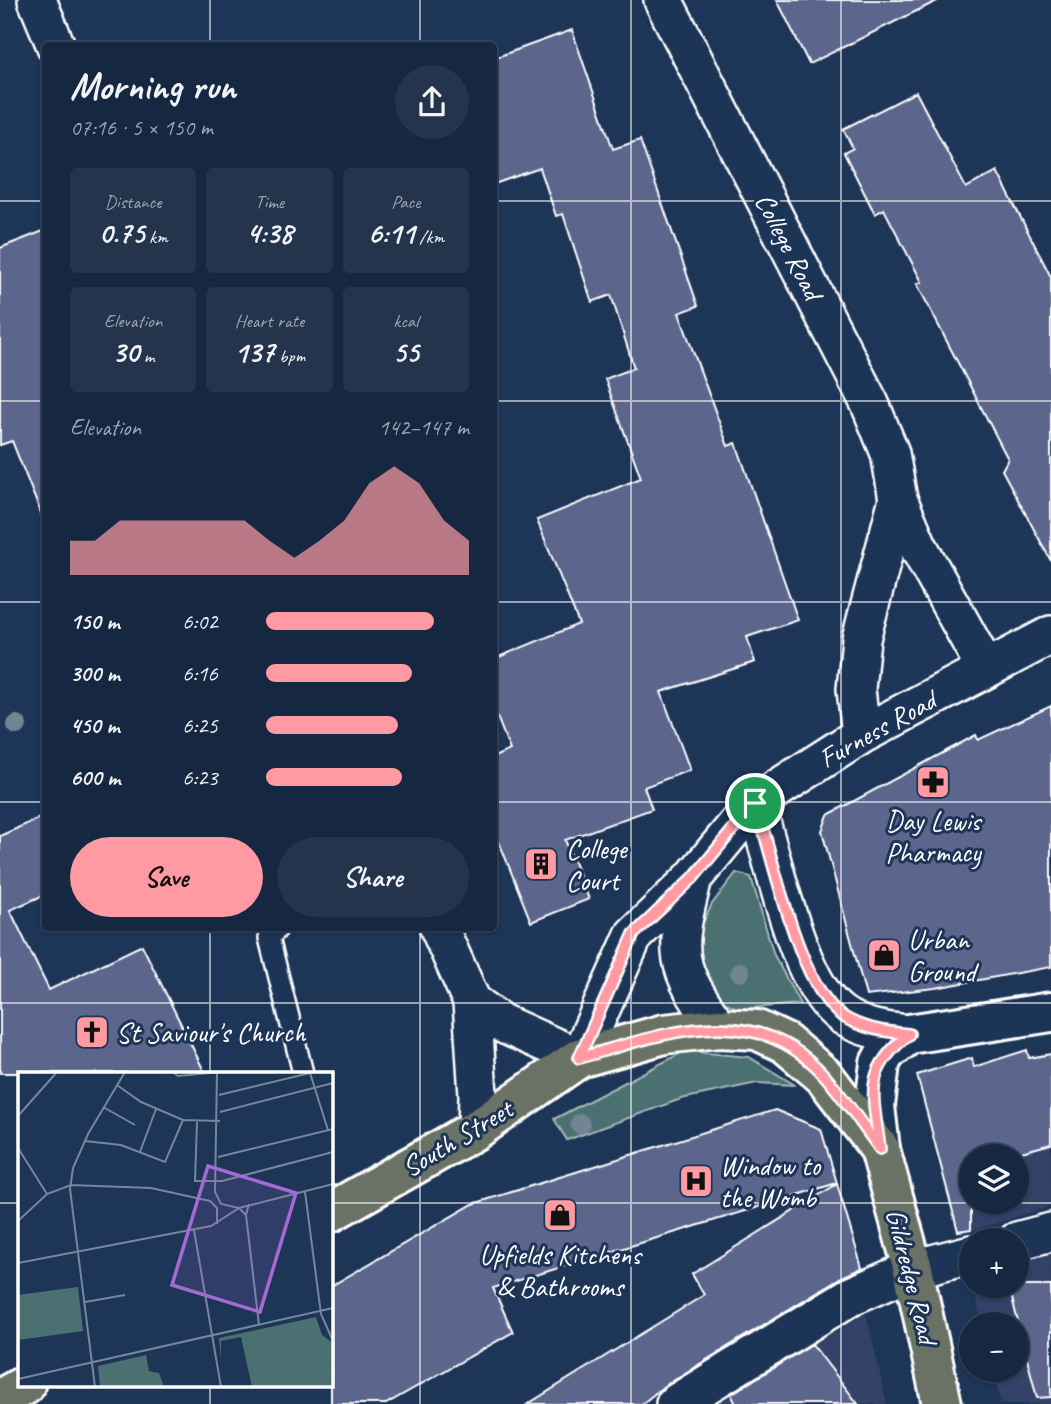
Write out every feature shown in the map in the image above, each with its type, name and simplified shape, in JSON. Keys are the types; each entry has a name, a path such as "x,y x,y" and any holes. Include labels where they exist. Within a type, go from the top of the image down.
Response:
{"main road":[{"name":"South Street","path":"332,1211 477,1129 579,1058 664,1034 719,1028 757,1030 785,1043 808,1060"},
{"name":"Gildredge Road","path":"808,1060 824,1076 880,1149 913,1269 942,1404"},
{"path":"0,1399 23,1386"}],"street":[{"path":"37,0 54,42"},
{"name":"College Road","path":"663,0 870,404 890,453 898,499 918,546 986,669"},
{"name":"College Road","path":"861,735 856,689 861,639 898,499"},
{"name":"Furness Road","path":"693,878 755,803 861,735 1051,635"},
{"path":"755,803 800,949 816,987 839,1014 881,1031 909,1034 1051,1012"},
{"path":"693,878 680,930 680,955 685,977 719,1028"},
{"path":"472,1002 501,1023 579,1058 634,934 693,878"},
{"path":"440,931 472,1002 478,1095 477,1129"},
{"name":"Gildredge Road","path":"880,1149 875,1088 880,1063 886,1052 909,1034"},
{"path":"1029,1238 1051,1232"},
{"path":"675,1404 851,1296 913,1269 959,1257"}],"lane":[{"path":"276,931 270,938 303,1072"}],"shaded area":[{"path":"1027,1050 1029,1058 1051,1054 1051,1206 1029,1213 1029,1144 959,1144 959,1214 1025,1214 980,1228 959,1228 920,1085 926,1072 972,1058 975,1067"},
{"path":"1051,1254 1051,1404 1001,1404 996,1382 1029,1382 1029,1312 979,1312 976,1298 1029,1298 1029,1259"},
{"path":"866,1313 887,1404 713,1404"}],"green space":[{"path":"736,873 751,877 774,955 800,1004 739,1009 711,996 695,940 712,904"},
{"path":"685,1051 749,1057 795,1085 757,1083 681,1099 567,1140 554,1119"}],"building":[{"path":"777,0 939,0 809,64"},
{"path":"572,30 613,149 640,140 698,306 679,313 728,446 736,443 798,620 747,637 755,662 661,692 690,770 644,787 652,809 565,840 589,899 531,922 497,837 497,756 510,750 497,717 497,658 579,624 537,520 641,478 605,379 634,368 611,295 592,302 563,214 556,216 540,168 497,183 497,57"},
{"path":"916,92 966,188 997,171 1051,277 1051,561 1002,470 1008,459 917,284 922,282 884,209 875,214 844,153 853,148 843,129"},
{"path":"42,232 42,516 12,441 0,445 0,248"},
{"path":"1051,706 1051,967 935,988 866,996 822,831 828,815 976,735 978,740"},
{"name":"St Saviour's Church","path":"42,817 42,896 10,910 49,990 142,945 205,1072 0,1073 0,836"},
{"path":"1027,1050 1029,1058 1051,1054 1051,1144 1029,1150 1029,1144 959,1144 959,1214 971,1214 971,1228 959,1228 958,1231 917,1075 972,1058 974,1067"},
{"path":"775,1110 821,1129 837,1183 493,1288 513,1332 386,1404 331,1404 332,1285 473,1204"},
{"path":"837,1184 862,1268 840,1278 664,1386 642,1404 528,1404 704,1295 692,1274"},
{"path":"1029,1286 1051,1286 1051,1397 1037,1398 1029,1366 1029,1312 1016,1312 1012,1298 1029,1298"},
{"path":"812,1344 858,1404 736,1404 731,1394"}],"place":[{"name":"Day Lewis Pharmacy","path":"933,782"},
{"name":"College Court","path":"541,864"},
{"name":"Urban Ground","path":"884,955"},
{"name":"St Saviour's Church","path":"92,1032"},
{"name":"Window to the Womb","path":"696,1181"},
{"name":"Upfields Kitchens & Bathrooms","path":"560,1215"}],"route":[{"path":"755,803 800,949 816,987 839,1014 850,1020 881,1031 909,1034 886,1052 880,1063 875,1106 880,1149 824,1076 808,1060 785,1043 757,1030 719,1028 664,1034 579,1058 634,934 693,878 755,803"}]}
